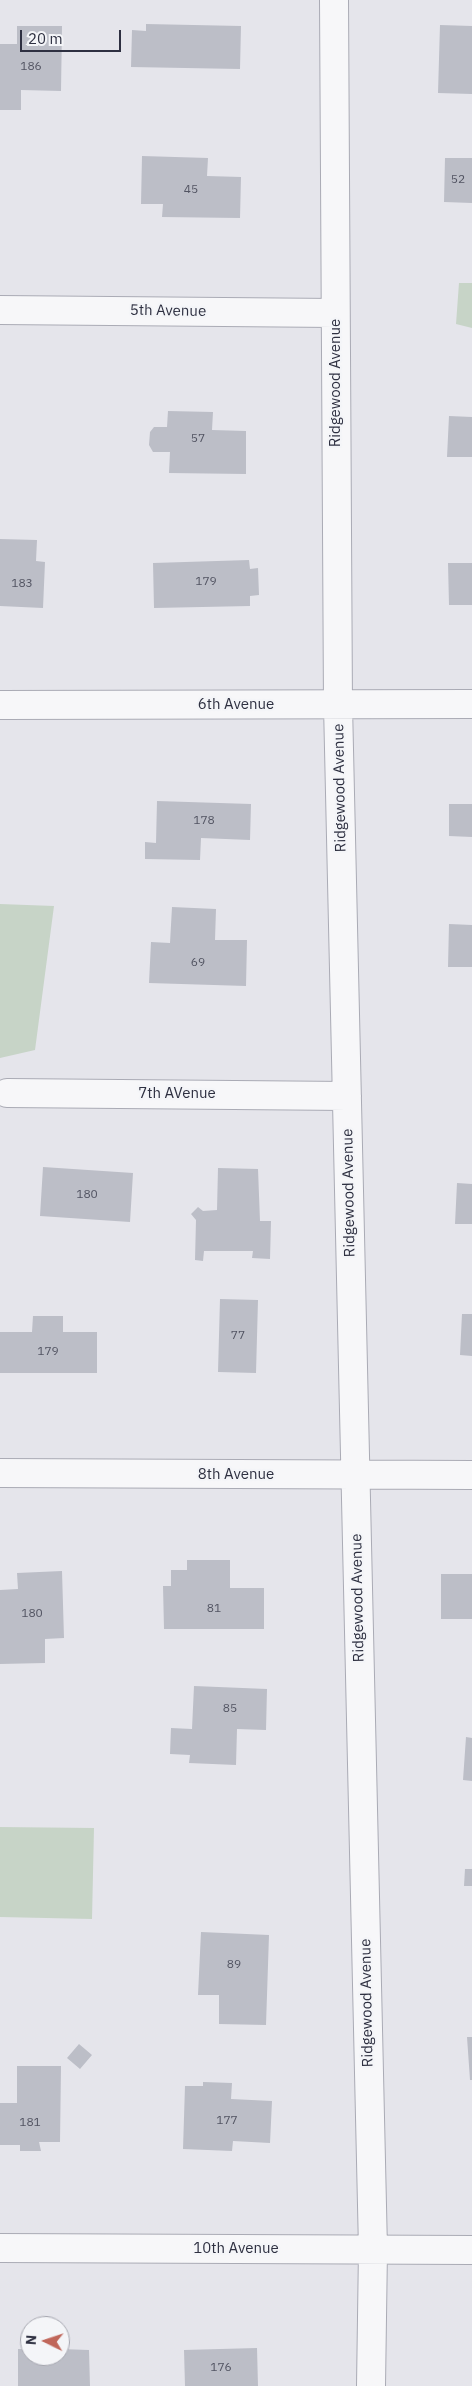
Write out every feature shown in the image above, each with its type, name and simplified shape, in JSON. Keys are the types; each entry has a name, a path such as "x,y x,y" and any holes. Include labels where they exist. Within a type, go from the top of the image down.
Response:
{"street":[{"name":"Ridgewood Avenue","path":"334,0 338,704 373,2249 371,2386"},
{"name":"5th Avenue","path":"0,310 335,313"},
{"name":"6th Avenue","path":"0,705 472,704"},
{"name":"7th AVenue","path":"7,1093 347,1096"},
{"name":"8th Avenue","path":"0,1473 472,1475"},
{"name":"10th Avenue","path":"0,2248 472,2250"}],"green space":[{"path":"459,283 472,283 472,328 456,324"},
{"path":"0,904 54,906 35,1050 0,1058"},
{"path":"0,1827 94,1828 92,1919 0,1917"}],"building":[{"path":"146,24 241,26 240,69 131,67 132,30 146,31"},
{"path":"440,25 472,26 472,94 438,93"},
{"path":"17,26 62,26 61,91 21,90 21,110 0,110 0,44 17,44"},
{"path":"142,156 208,158 207,176 241,177 240,218 162,217 163,204 141,204"},
{"path":"445,158 472,158 472,203 444,202"},
{"path":"168,411 213,412 212,430 246,431 246,474 169,473 170,452 153,452 149,445 150,432 154,427 167,427"},
{"path":"449,416 472,417 472,457 447,457"},
{"path":"0,539 37,540 36,561 45,562 43,608 0,606"},
{"path":"249,560 250,569 258,568 259,595 250,596 250,606 154,608 153,563"},
{"path":"448,563 472,563 472,605 449,605"},
{"path":"157,801 251,804 250,840 201,838 200,860 145,859 145,842 156,843"},
{"path":"449,804 472,804 472,837 449,836"},
{"path":"172,907 216,909 215,940 247,940 246,986 149,983 151,942 170,943"},
{"path":"449,924 472,925 472,967 448,967"},
{"path":"43,1167 133,1173 130,1222 40,1216"},
{"path":"218,1168 258,1169 260,1221 271,1221 270,1259 252,1258 253,1251 204,1251 203,1261 195,1260 196,1220 191,1214 198,1207 203,1211 217,1210"},
{"path":"457,1183 472,1184 472,1224 455,1224"},
{"path":"220,1299 258,1300 256,1373 218,1372"},
{"path":"462,1314 472,1314 472,1356 460,1355"},
{"path":"33,1316 63,1316 63,1332 97,1332 97,1373 0,1373 0,1332 32,1332"},
{"path":"187,1560 230,1560 230,1588 264,1588 264,1629 164,1629 163,1586 171,1586 171,1570 187,1570"},
{"path":"62,1571 64,1638 45,1639 45,1663 0,1664 0,1590 18,1589 17,1573"},
{"path":"441,1574 472,1574 472,1619 441,1619"},
{"path":"194,1686 267,1689 266,1730 237,1729 236,1765 189,1763 190,1755 170,1754 171,1728 192,1729"},
{"path":"466,1737 472,1738 472,1781 463,1780"},
{"path":"465,1869 472,1869 472,1886 464,1886"},
{"path":"201,1932 269,1935 266,2025 219,2024 219,1995 198,1995"},
{"path":"467,2037 472,2037 472,2080 470,2080"},
{"path":"79,2044 92,2055 80,2069 67,2058"},
{"path":"17,2066 61,2066 60,2142 39,2142 41,2151 20,2151 20,2145 0,2145 0,2103 17,2103"},
{"path":"203,2082 232,2083 231,2099 272,2101 270,2143 233,2141 232,2151 183,2149 185,2086 203,2086"},
{"path":"257,2348 258,2386 185,2386 184,2350"},
{"path":"18,2349 20,2349 20,2366 70,2366 70,2349 89,2350 90,2386 18,2386"}]}
